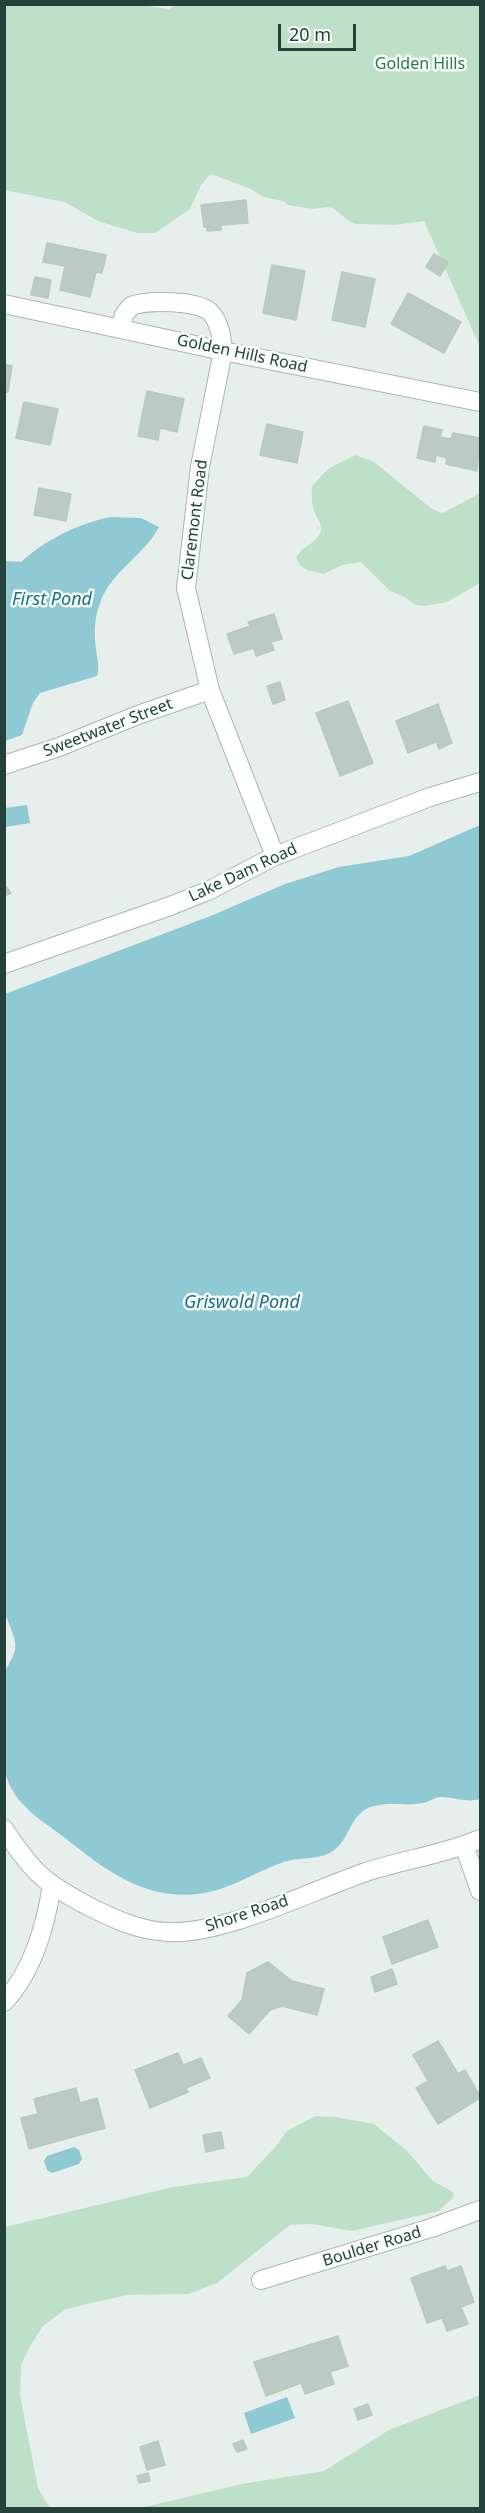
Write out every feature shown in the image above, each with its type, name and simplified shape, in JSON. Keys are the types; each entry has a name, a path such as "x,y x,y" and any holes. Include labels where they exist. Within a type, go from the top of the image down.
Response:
{"street":[{"path":"120,328 126,312 136,304 158,302 195,306 209,311 215,319 221,334 223,351"},
{"name":"Golden Hills Road","path":"4,304 223,351 480,402"},
{"name":"Claremont Road","path":"223,351 200,467 186,588 210,690 275,856"},
{"name":"Sweetwater Street","path":"4,765 59,747 138,715 210,690"},
{"name":"Lake Dam Road","path":"4,964 210,890 275,856 430,797 480,782"},
{"name":"Shore Road","path":"4,1829 29,1866 52,1886 126,1923 157,1931 186,1932 211,1927 266,1910 365,1873 472,1842"},
{"path":"472,1842 480,1892"},
{"path":"4,2002 21,1982 29,1967 52,1886"},
{"name":"Boulder Road","path":"261,2280 431,2228 480,2210"}],"green space":[{"name":"Golden Hills","path":"178,4 480,5 480,347 424,221 395,225 356,224 333,208 314,209 288,205 283,201 263,197 251,189 211,174 201,185 190,209 155,233 137,233 98,221 65,202 5,190 4,5 141,5 169,9"},
{"path":"355,455 374,462 432,509 443,513 480,493 480,583 447,602 425,606 416,605 390,591 361,562 342,565 324,574 307,570 300,565 296,558 321,531 321,524 312,504 312,486 328,469"},
{"path":"315,2116 336,2117 374,2124 407,2151 433,2181 453,2192 454,2196 439,2211 352,2231 311,2224 290,2225 217,2283 188,2294 128,2295 66,2309 43,2326 21,2365 20,2395 38,2488 50,2508 5,2508 5,2227 173,2187 247,2177 287,2131"},
{"path":"480,2395 480,2508 140,2508 242,2484 324,2471 389,2430"}],"water":[{"name":"First Pond","path":"111,517 141,518 159,527 145,547 112,582 100,603 95,626 97,676 40,693 33,703 22,735 5,741 5,561 21,562 63,534 87,523"},
{"path":"27,805 30,823 5,827 5,808"},
{"name":"Griswold Pond","path":"480,825 480,1799 440,1797 417,1804 374,1806 360,1814 339,1846 333,1851 281,1863 223,1888 181,1895 143,1888 108,1870 33,1814 15,1795 5,1771 3,1683 15,1642 4,1612 5,994 213,915 285,884 339,867 409,856"},
{"path":"74,2147 79,2150 82,2159 79,2164 52,2173 47,2170 44,2161 47,2156"},
{"path":"287,2397 295,2418 251,2434 244,2413"}],"building":[{"path":"246,200 248,223 221,225 221,230 207,231 207,227 204,227 201,205"},
{"path":"47,243 106,255 102,273 96,272 90,297 60,290 65,266 43,262"},
{"path":"434,254 448,262 440,276 426,267"},
{"path":"272,265 305,271 296,320 263,313"},
{"path":"342,272 375,279 365,327 332,320"},
{"path":"35,277 51,280 48,298 31,295"},
{"path":"408,293 461,322 444,353 391,324"},
{"path":"4,364 12,366 8,392 4,392"},
{"path":"147,391 184,399 177,432 160,428 158,440 138,436"},
{"path":"24,402 58,409 50,445 16,438"},
{"path":"267,424 303,432 297,463 260,455"},
{"path":"424,426 442,430 440,437 451,439 453,433 480,438 477,471 446,464 447,458 436,455 435,462 417,458"},
{"path":"39,488 71,494 66,521 34,515"},
{"path":"274,614 282,639 271,642 274,650 256,656 254,648 234,654 227,634 250,626 248,622"},
{"path":"280,682 285,700 273,704 267,686"},
{"path":"348,701 373,763 340,776 316,713"},
{"path":"438,704 452,743 439,749 436,742 408,753 396,721"},
{"path":"4,884 11,893 4,896"},
{"path":"428,1920 438,1947 392,1964 383,1937"},
{"path":"268,1962 292,1981 324,1989 317,2015 282,2006 270,2010 249,2034 228,2016 242,2000 247,1973"},
{"path":"392,1969 397,1984 375,1992 371,1977"},
{"path":"438,2041 458,2074 465,2070 480,2098 438,2124 416,2088 428,2081 413,2055"},
{"path":"178,2053 183,2065 201,2058 210,2078 186,2088 188,2092 150,2108 135,2070"},
{"path":"76,2088 80,2103 97,2098 105,2128 29,2149 21,2118 38,2114 34,2099"},
{"path":"221,2132 224,2148 206,2152 203,2135"},
{"path":"445,2266 447,2271 461,2266 474,2302 461,2307 468,2324 447,2331 442,2318 427,2323 411,2278"},
{"path":"338,2336 348,2366 330,2372 334,2384 305,2394 301,2383 266,2396 254,2362"},
{"path":"368,2404 372,2415 358,2420 354,2409"},
{"path":"243,2440 247,2449 237,2452 233,2444"},
{"path":"158,2441 165,2465 147,2470 140,2447"},
{"path":"148,2473 150,2481 139,2483 137,2476"}]}
